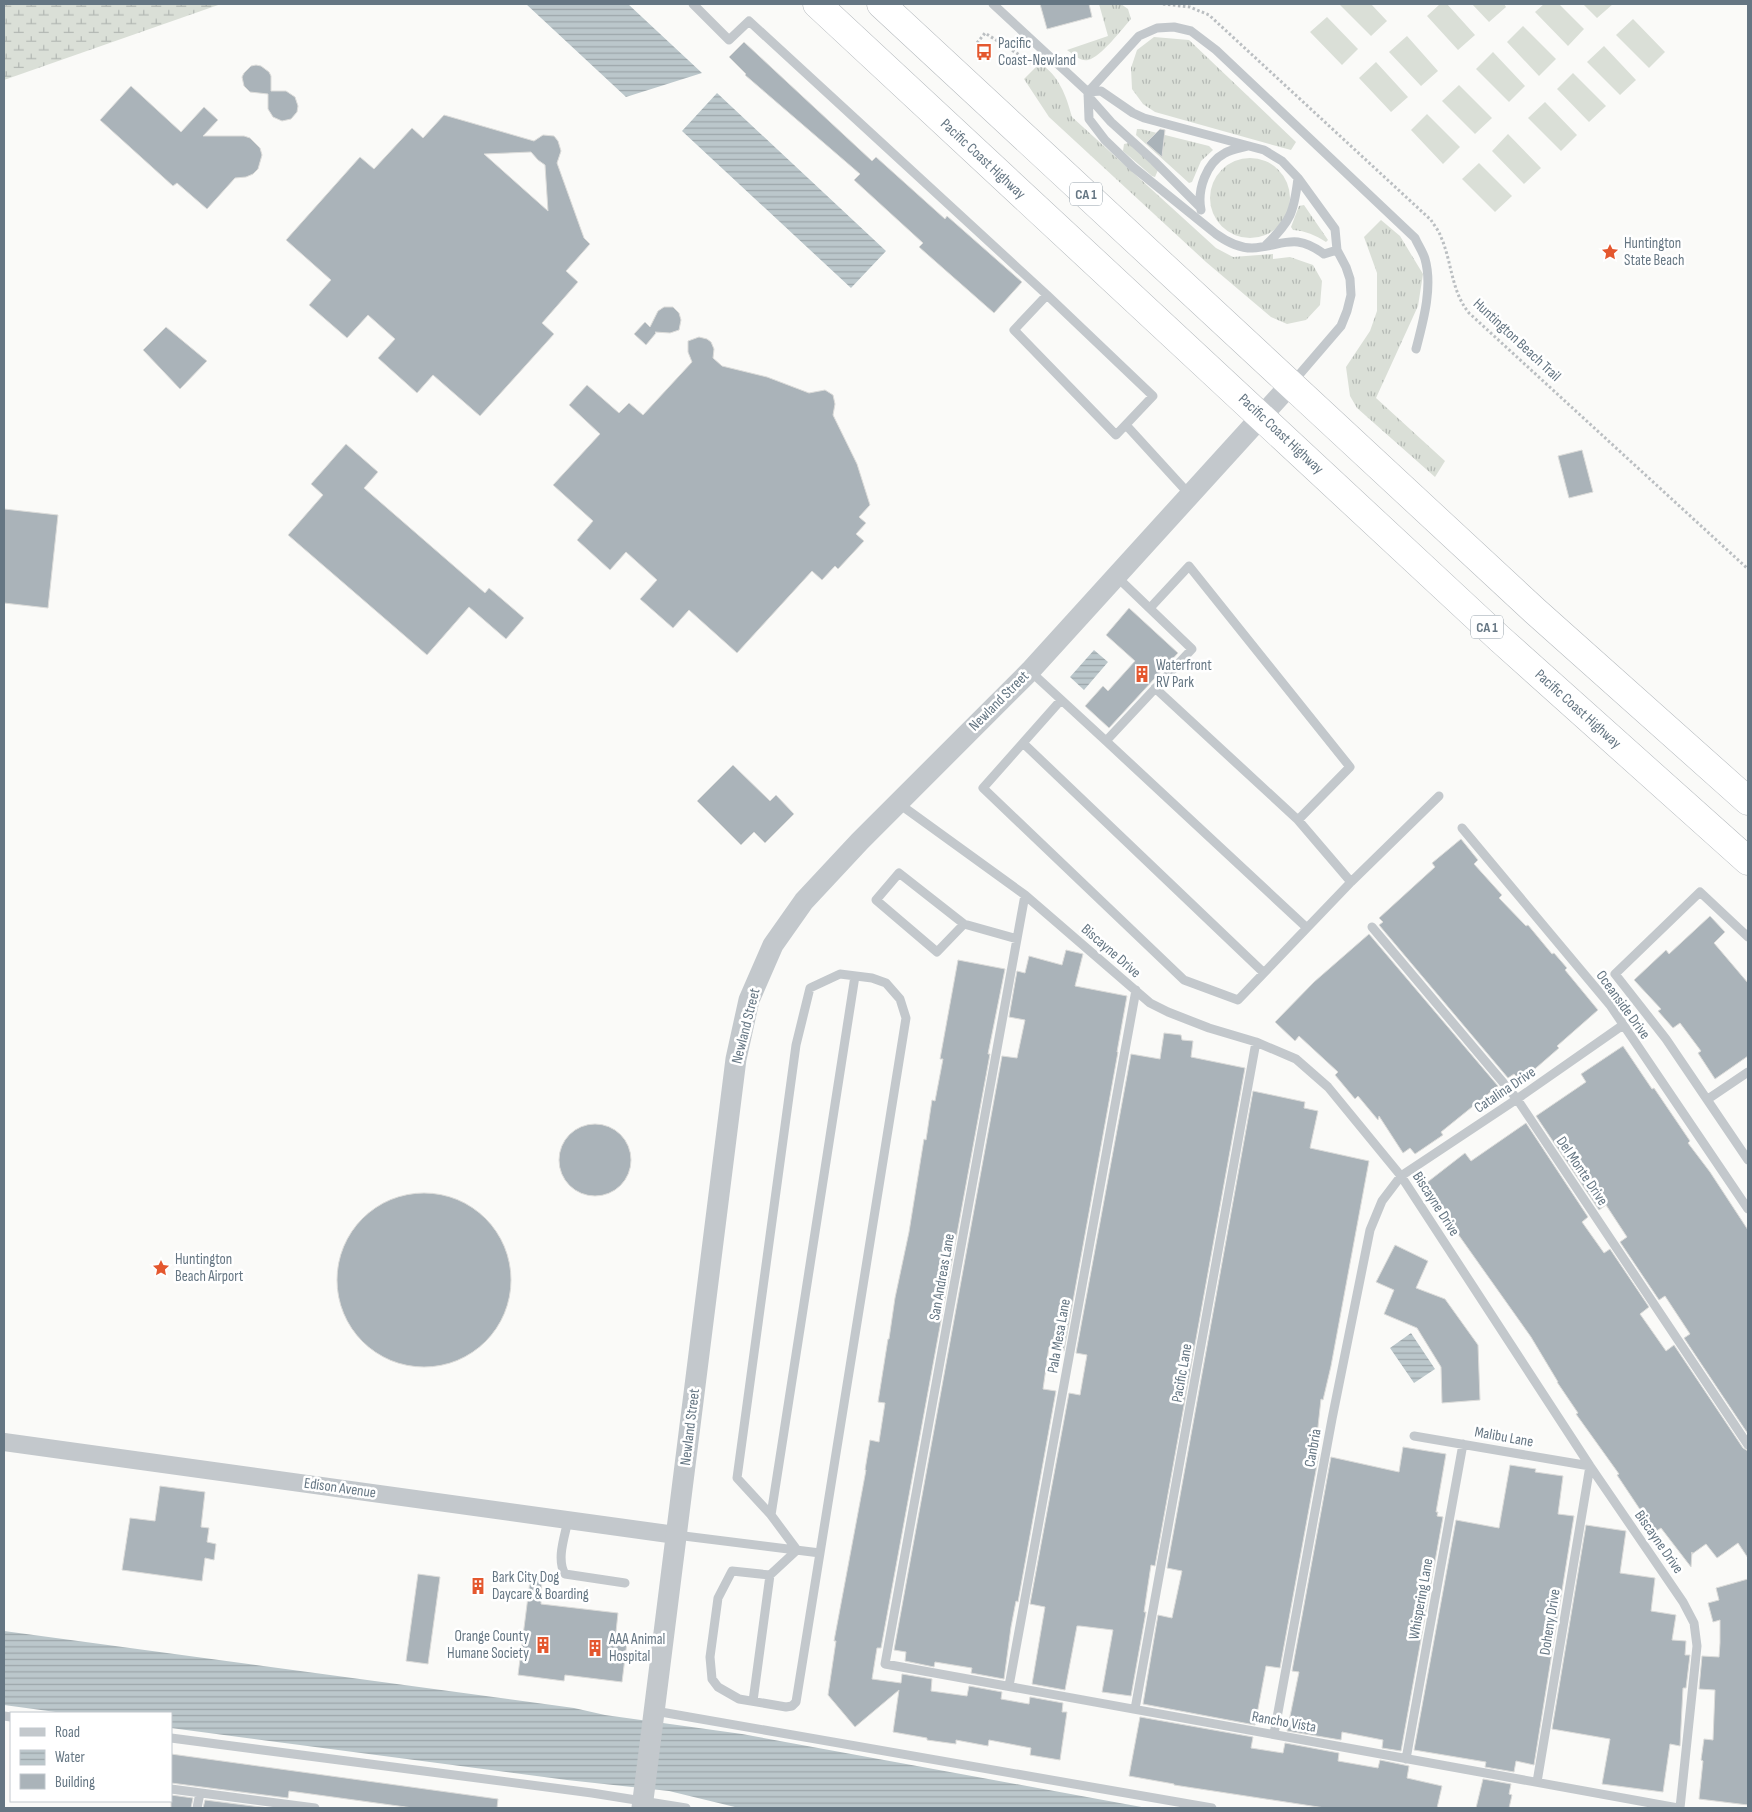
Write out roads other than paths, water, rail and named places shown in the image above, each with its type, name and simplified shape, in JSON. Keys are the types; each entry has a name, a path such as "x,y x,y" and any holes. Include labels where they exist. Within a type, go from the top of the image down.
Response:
{"highway":[{"name":"Pacific Coast Highway","path":"817,4 1500,639 1748,861"},
{"name":"CA 1","path":"881,4 1542,617 1748,801"}],"street":[{"name":"Newland Street","path":"643,1800 736,1059 749,1000 773,945 804,900 1030,670 1290,385"},
{"name":"Edison Avenue","path":"4,1442 676,1534"}],"lane":[{"path":"693,4 730,40 749,21 1047,295 1153,396 1116,435 1014,330 1047,295"},
{"path":"993,4 1088,94 1111,122 1200,207"},
{"path":"1337,250 1324,254 1312,246 1286,241 1252,248 1240,247 1226,242 1133,167 1105,140 1089,119 1088,94 1139,36 1157,28 1174,27 1191,31 1216,50 1415,238 1425,260 1428,283 1422,326 1416,349"},
{"path":"1088,94 1101,91 1133,113 1144,118 1264,150 1282,161 1298,178 1335,229 1337,250 1350,279 1351,295 1347,310 1341,326 1290,385"},
{"path":"1206,225 1200,207 1203,179 1212,165 1224,153 1248,146"},
{"path":"1266,245 1283,229 1290,217 1295,202 1298,178"},
{"path":"1126,424 1189,494"},
{"path":"1150,608 1189,566 1350,767 1298,820"},
{"path":"1106,741 1192,649 1116,576"},
{"path":"1030,670 1307,928"},
{"path":"1155,688 1298,820 1351,882"},
{"path":"1061,700 983,788 1184,980 1238,1000 1351,882 1439,796"},
{"path":"1023,743 1264,973"},
{"name":"Biscayne Drive","path":"898,803 1025,895 1150,1002 1168,1012 1209,1028 1256,1042 1296,1060 1328,1087 1401,1176 1590,1466 1683,1602 1694,1623 1697,1646 1679,1808"},
{"name":"Oceanside Drive","path":"1462,828 1610,1005 1748,1209"},
{"path":"964,924 937,952 876,900 899,873 964,924 1017,938"},
{"path":"1748,937 1700,892 1615,974 1666,1039 1748,1160"},
{"name":"San Andreas Lane","path":"885,1664 1025,895"},
{"name":"Del Monte Drive","path":"1372,927 1517,1099 1748,1445"},
{"path":"770,1574 732,1571 718,1598 710,1657 712,1678 718,1688 739,1699 786,1707 792,1706 796,1702 906,1018 900,999 886,983 872,978 840,974 810,988 796,1045 737,1478 771,1515 797,1550"},
{"path":"771,1515 855,976"},
{"name":"Pala Mesa Lane","path":"1009,1686 1136,990"},
{"name":"Catalina Drive","path":"1401,1176 1517,1099 1622,1025"},
{"name":"Pacific Lane","path":"1135,1709 1256,1042"},
{"path":"1708,1099 1748,1072"},
{"name":"Canbria","path":"1274,1734 1332,1419 1370,1230 1382,1201 1401,1176"},
{"name":"Malibu Lane","path":"1414,1436 1590,1466"},
{"name":"Whispering Lane","path":"1406,1759 1463,1444"},
{"name":"Doheny Drive","path":"1537,1782 1590,1466"},
{"path":"568,1520 561,1561 562,1568 566,1574 625,1583"},
{"path":"676,1534 820,1553"},
{"path":"753,1701 770,1574 797,1550"},
{"name":"Rancho Vista","path":"885,1664 1679,1808"},
{"path":"654,1715 1212,1808"},
{"path":"172,1738 643,1800 686,1808"},
{"path":"172,1789 259,1805 315,1808"},
{"path":"198,1808 200,1793"}],"water":[{"path":"526,4 628,4 702,73 626,97"},
{"path":"717,93 886,251 851,288 682,131"},
{"path":"1094,650 1108,662 1084,690 1070,677"},
{"path":"1411,1333 1435,1369 1414,1383 1390,1348"},
{"path":"4,1631 574,1708 605,1715 742,1734 1147,1808 739,1808 669,1791 567,1780 172,1728 172,1712 56,1712 4,1705"}],"place":[{"name":"Pacific Coast-Newland","path":"984,52"},
{"name":"Huntington State Beach","path":"1610,252"},
{"name":"Waterfront RV Park","path":"1142,674"},
{"name":"Huntington Beach Airport","path":"161,1268"},
{"name":"Bark City Dog Daycare & Boarding","path":"478,1586"},
{"name":"Orange County Humane Society","path":"543,1645"},
{"name":"AAA Animal Hospital","path":"595,1648"}]}
